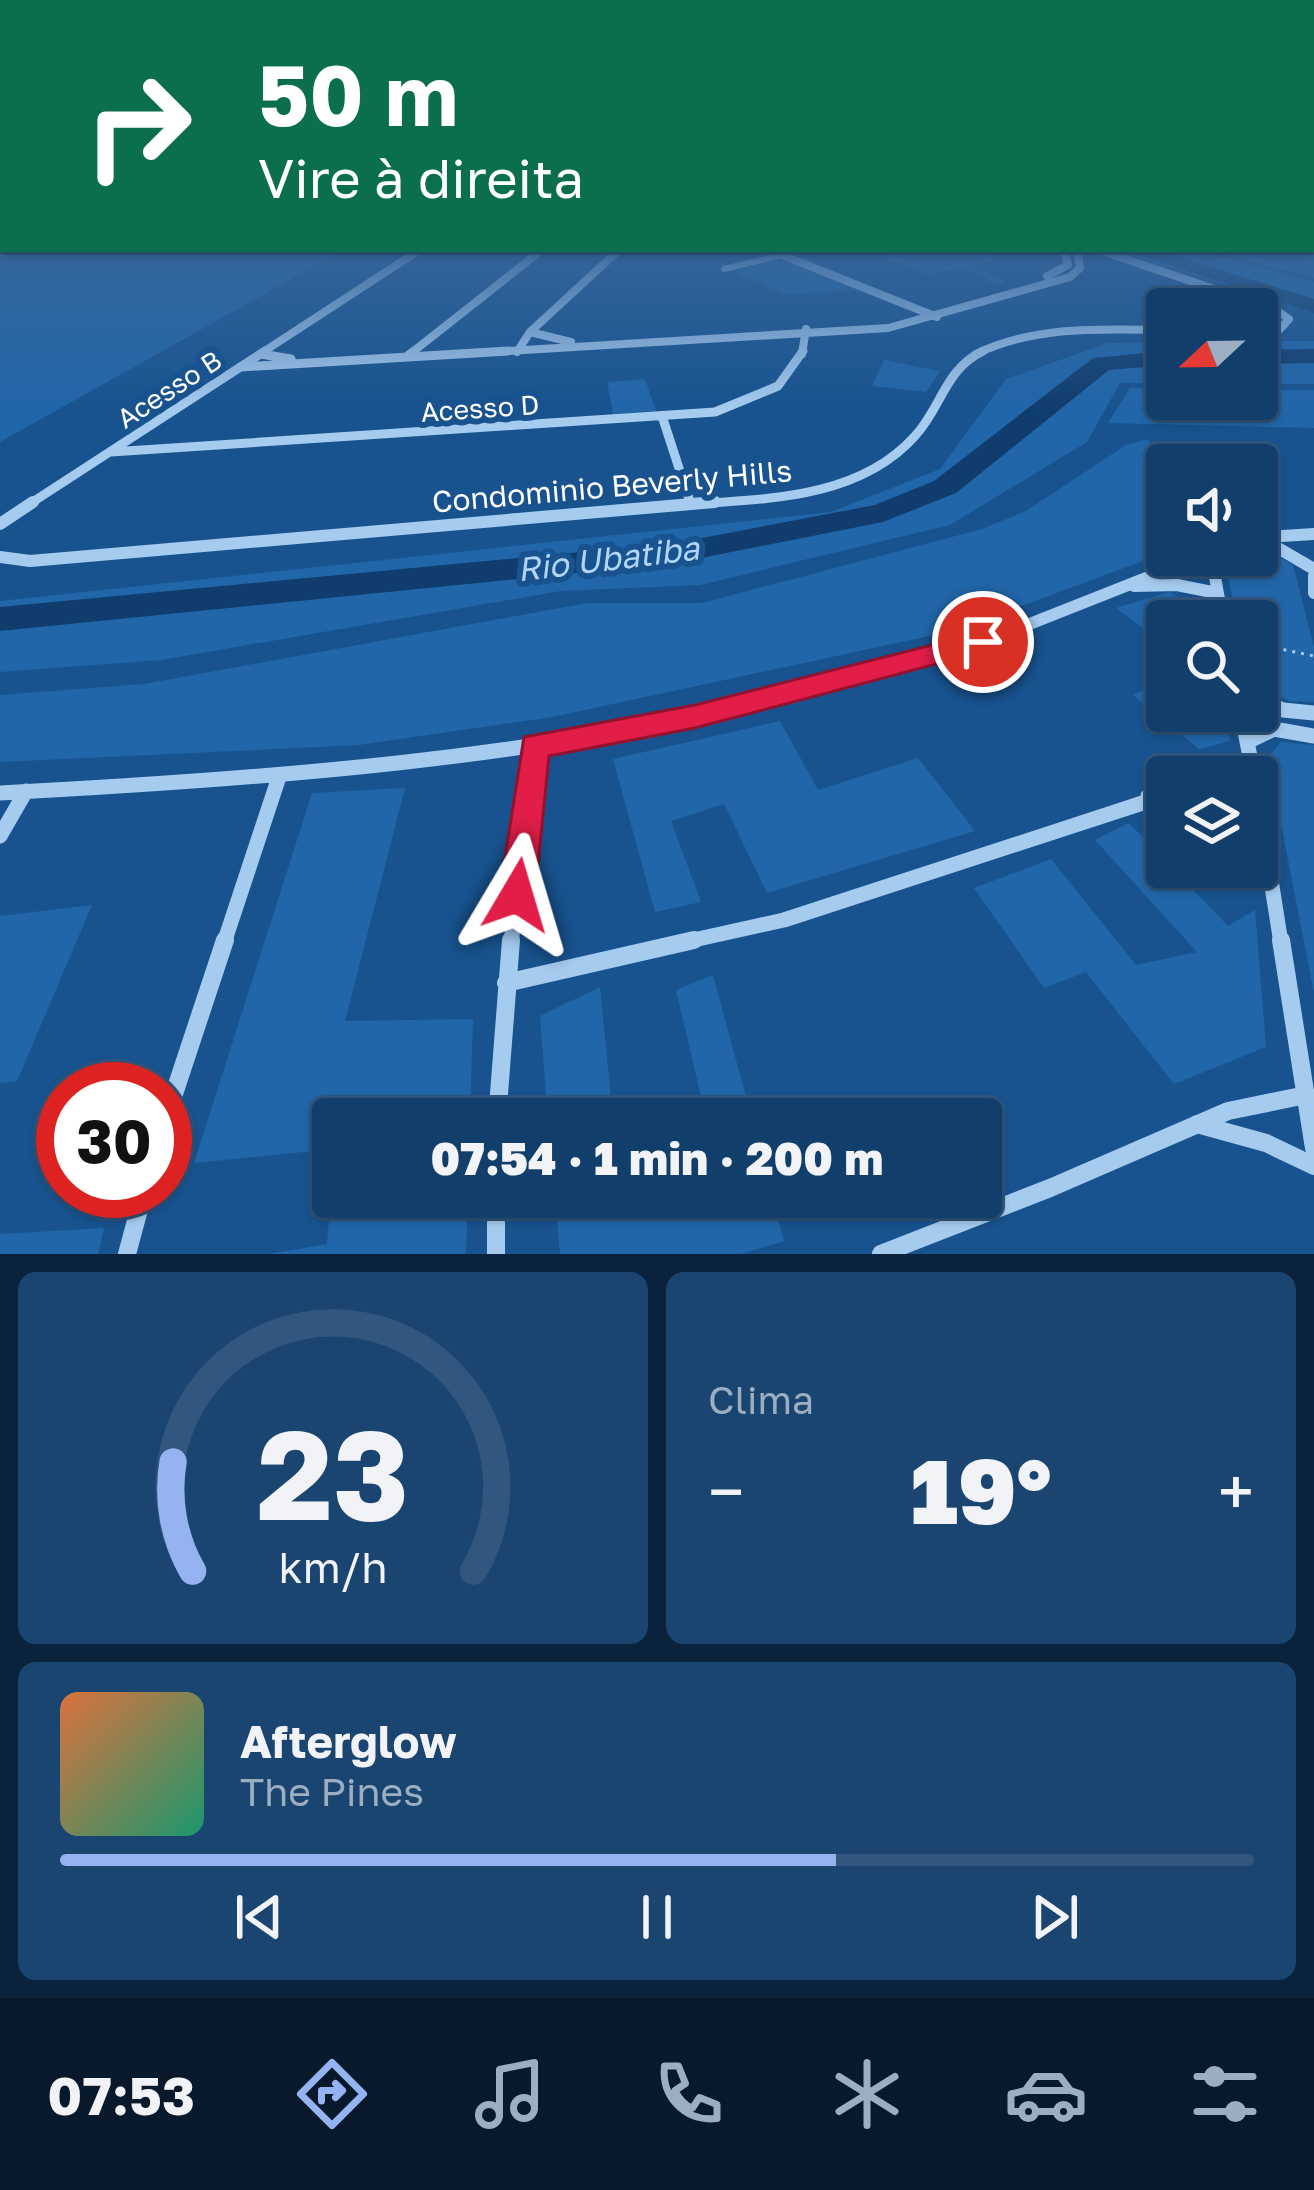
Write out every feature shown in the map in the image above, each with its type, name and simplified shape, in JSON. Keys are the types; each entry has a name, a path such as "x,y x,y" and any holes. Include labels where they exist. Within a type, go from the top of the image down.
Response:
{"street":[{"name":"Acesso B","path":"0,524 356,292"},
{"path":"408,355 492,292"},
{"path":"518,349 574,292"},
{"path":"874,292 932,315 1002,292"},
{"path":"518,349 888,328 1017,292"},
{"name":"Condominio Beverly Hills","path":"0,557 30,562 802,494 872,470 916,437 954,371 988,350 1067,332 1146,330"},
{"path":"530,332 571,343"},
{"path":"240,367 807,332"},
{"name":"Acesso D","path":"112,452 716,412 781,386 807,332"},
{"path":"434,339 442,353"},
{"path":"261,354 278,363"},
{"path":"662,416 691,505"},
{"path":"1278,536 1314,534"},
{"path":"1278,550 1314,572 1314,592"},
{"path":"0,793 279,777 535,746 695,717 912,664 1047,619 1153,576"},
{"path":"1213,576 1218,600"},
{"path":"1127,586 1177,585 1217,593"},
{"path":"1278,708 1314,713"},
{"path":"1247,742 1274,729 1314,736"},
{"path":"1245,732 1250,756"},
{"path":"498,1098 506,983 535,746"},
{"path":"185,1062 279,777"},
{"path":"0,836 26,791"},
{"path":"1142,800 1146,797"},
{"path":"506,983 784,920 1146,799"},
{"path":"1271,888 1314,1148"},
{"path":"881,1254 1006,1208 1245,1102 1306,1095"},
{"path":"1196,1124 1266,1143 1314,1166"},
{"path":"128,1254 137,1218"},
{"path":"496,1218 496,1254"}],"path":[{"path":"1278,648 1314,656"}],"shaded area":[{"path":"0,292 269,292 0,442"},
{"path":"1278,292 1314,292 1314,313 1278,301"},
{"path":"1278,341 1314,341 1314,384 1278,384"},
{"path":"1146,342 1146,383 1120,383 1087,442 950,525 700,585 561,591 161,660 0,672 0,601 831,512 940,469 1006,379 1108,343"},
{"path":"884,360 940,371 926,392 872,386"},
{"path":"645,379 656,411 613,414 607,382"},
{"path":"1130,388 1146,388 1146,420 1278,420 1278,390 1314,390 1314,428 1108,423"},
{"path":"1148,439 1152,444 1146,444 1146,560 957,630 552,717 359,745 0,762 0,695 144,684 587,603 702,603 982,529 1026,511 1126,445"},
{"path":"1278,556 1293,565 1314,647 1314,702 1289,701 1278,695 1278,600 1233,600 1228,576 1278,576"},
{"path":"1169,592 1184,600 1146,600 1146,630 1116,608"},
{"path":"1146,689 1146,706 1133,695"},
{"path":"780,721 818,790 918,758 975,831 767,893 724,804 671,821 701,902 655,912 613,759"},
{"path":"1178,732 1228,732 1230,741 1199,749"},
{"path":"1281,742 1314,745 1314,993 1278,808 1278,756 1269,756"},
{"path":"405,788 345,1021 473,1019 471,1098 312,1098 312,1151 194,1163 312,793"},
{"path":"1129,823 1146,841 1146,888 1191,888 1228,926 1255,910 1266,1047 1174,1084 1086,972 1044,988 974,888 1051,859 1136,965 1197,952 1095,840"},
{"path":"92,905 17,1081 0,1083 0,916"},
{"path":"713,975 746,1098 701,1098 676,990"},
{"path":"600,987 611,1098 546,1098 540,1016"},
{"path":"329,1218 467,1218 466,1254 268,1254 327,1244"},
{"path":"557,1218 778,1218 784,1241 741,1254 560,1254"},
{"path":"104,1228 98,1254 0,1254 0,1234"}],"waterway":[{"path":"1268,292 1314,306"},
{"name":"Rio Ubatiba","path":"1278,357 1314,356"},
{"name":"Rio Ubatiba","path":"0,619 676,553 883,513 945,487 1102,363 1146,360"}],"route":[{"path":"517,895 535,746 695,717 983,642"}]}
